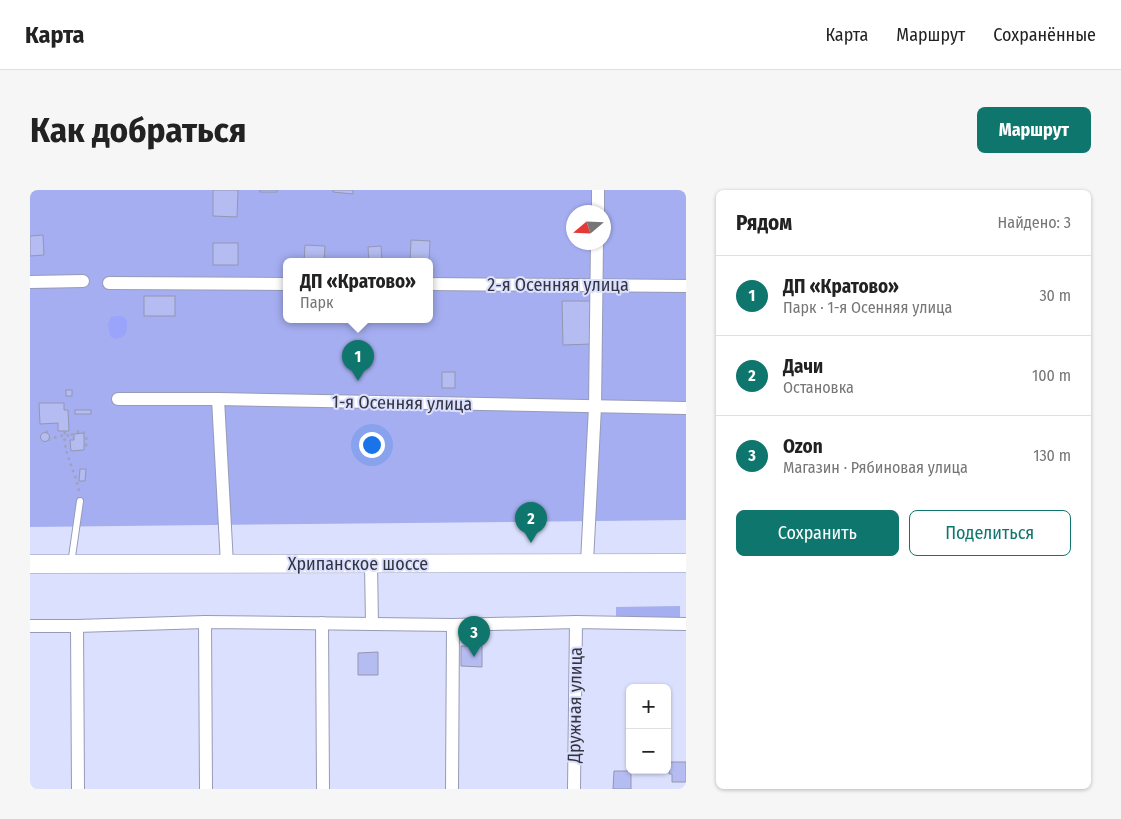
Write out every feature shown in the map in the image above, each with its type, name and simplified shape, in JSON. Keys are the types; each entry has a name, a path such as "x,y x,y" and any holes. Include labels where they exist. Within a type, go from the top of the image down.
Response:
{"main road":[{"name":"Хрипанское шоссе","path":"30,564 686,563"}],"street":[{"path":"598,190 598,205"},
{"path":"587,562 595,407 598,250"},
{"path":"30,282 83,281"},
{"path":"109,283 283,284"},
{"name":"2-я Осенняя улица","path":"433,284 686,286"},
{"name":"1-я Осенняя улица","path":"118,399 218,399 686,408"},
{"path":"218,399 227,564"},
{"path":"371,564 372,624"},
{"path":"30,626 205,622 453,625 576,622 686,624"},
{"path":"205,622 206,789"},
{"name":"Дружная улица","path":"574,789 576,622"},
{"path":"322,623 323,789"},
{"path":"452,789 453,625"},
{"path":"77,626 78,789"}],"lane":[{"path":"71,564 80,500"}],"path":[{"path":"46,433 50,429"},
{"path":"70,436 76,432 84,432 87,444 85,450"},
{"path":"65,433 74,438"},
{"path":"48,440 65,433"},
{"path":"65,433 67,452 78,482 80,500"}],"shaded area":[{"path":"30,190 686,190 686,520 30,527"},
{"path":"122,316 127,320 127,328 125,335 115,339 110,336 108,324 111,317"},
{"path":"680,606 680,618 616,619 616,607"}],"building":[{"path":"213,190 238,190 237,217 213,216"},
{"path":"260,190 277,190 277,192 260,192"},
{"path":"333,190 353,190 353,194 333,192"},
{"path":"43,235 44,255 30,256 30,236"},
{"path":"411,240 430,241 429,258 410,258"},
{"path":"213,243 238,243 238,265 213,265"},
{"path":"305,245 325,246 324,258 304,258"},
{"path":"381,246 382,258 369,258 368,247"},
{"path":"144,296 175,296 175,316 144,316"},
{"path":"562,301 591,301 592,344 563,345"},
{"path":"442,372 455,372 455,388 442,388"},
{"path":"66,390 72,390 72,396 66,396"},
{"path":"39,403 64,403 64,410 68,410 69,431 58,431 58,423 40,424"},
{"path":"75,410 91,410 91,414 75,414"},
{"path":"45,433 49,437 45,441 41,437"},
{"path":"84,433 84,450 71,451 70,440 74,440 74,434"},
{"path":"80,469 86,469 85,481 79,481"},
{"path":"461,646 482,646 482,667 461,666"},
{"path":"378,652 378,675 358,675 358,653"},
{"path":"671,762 686,762 686,782 672,782"},
{"path":"614,771 626,771 626,774 631,774 631,789 613,789"}],"place":[{"name":"ДП «Кратово»","path":"358,381"},
{"name":"Дачи","path":"531,543"},
{"name":"Ozon","path":"474,657"}]}
